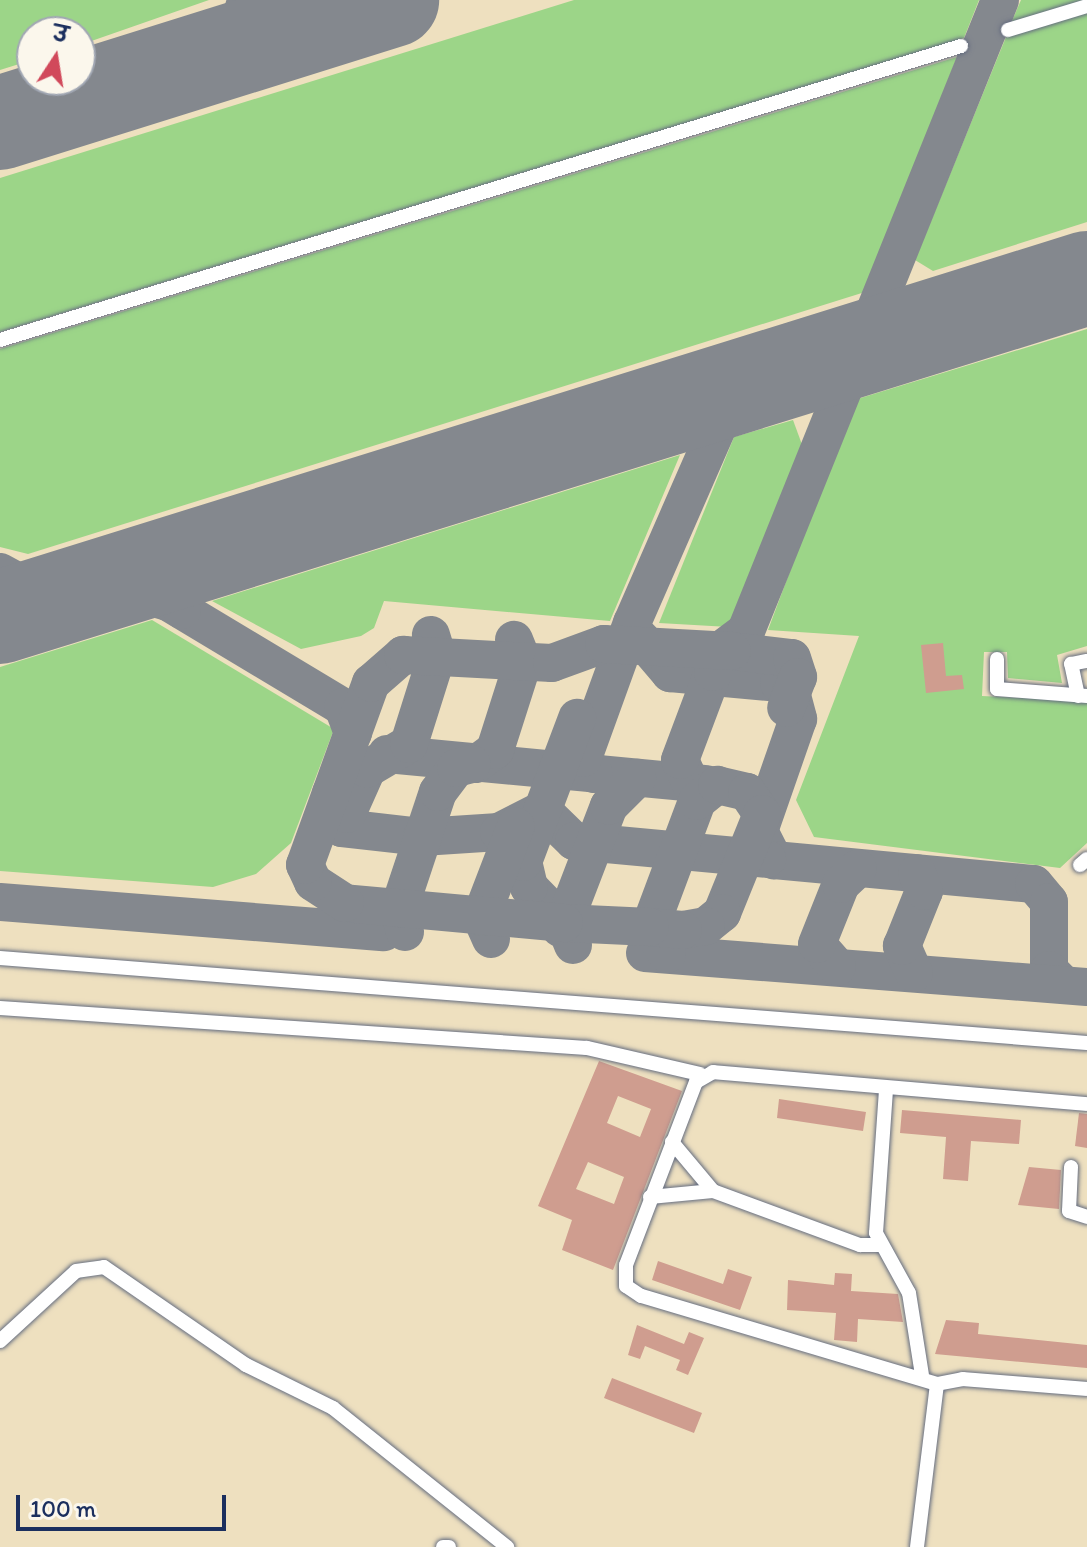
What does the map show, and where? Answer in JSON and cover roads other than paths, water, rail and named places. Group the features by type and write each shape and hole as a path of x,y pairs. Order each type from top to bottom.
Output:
{"lane":[{"path":"1008,30 1087,6"},
{"path":"0,340 961,46"},
{"path":"997,659 997,689 1082,696 1071,664 1087,661"},
{"path":"0,958 1087,1043"},
{"path":"0,1008 587,1048 700,1074 1087,1104"},
{"path":"700,1074 626,1265 631,1291 922,1375 937,1384 963,1379 1087,1389"},
{"path":"886,1090 874,1223 881,1245 909,1293 922,1375"},
{"path":"672,1142 713,1191"},
{"path":"1071,1167 1069,1211 1087,1217"},
{"path":"650,1197 713,1191 860,1245 881,1245"},
{"path":"0,1341 76,1271 104,1267 246,1365 333,1408 507,1547"},
{"path":"917,1547 937,1384"}]}
